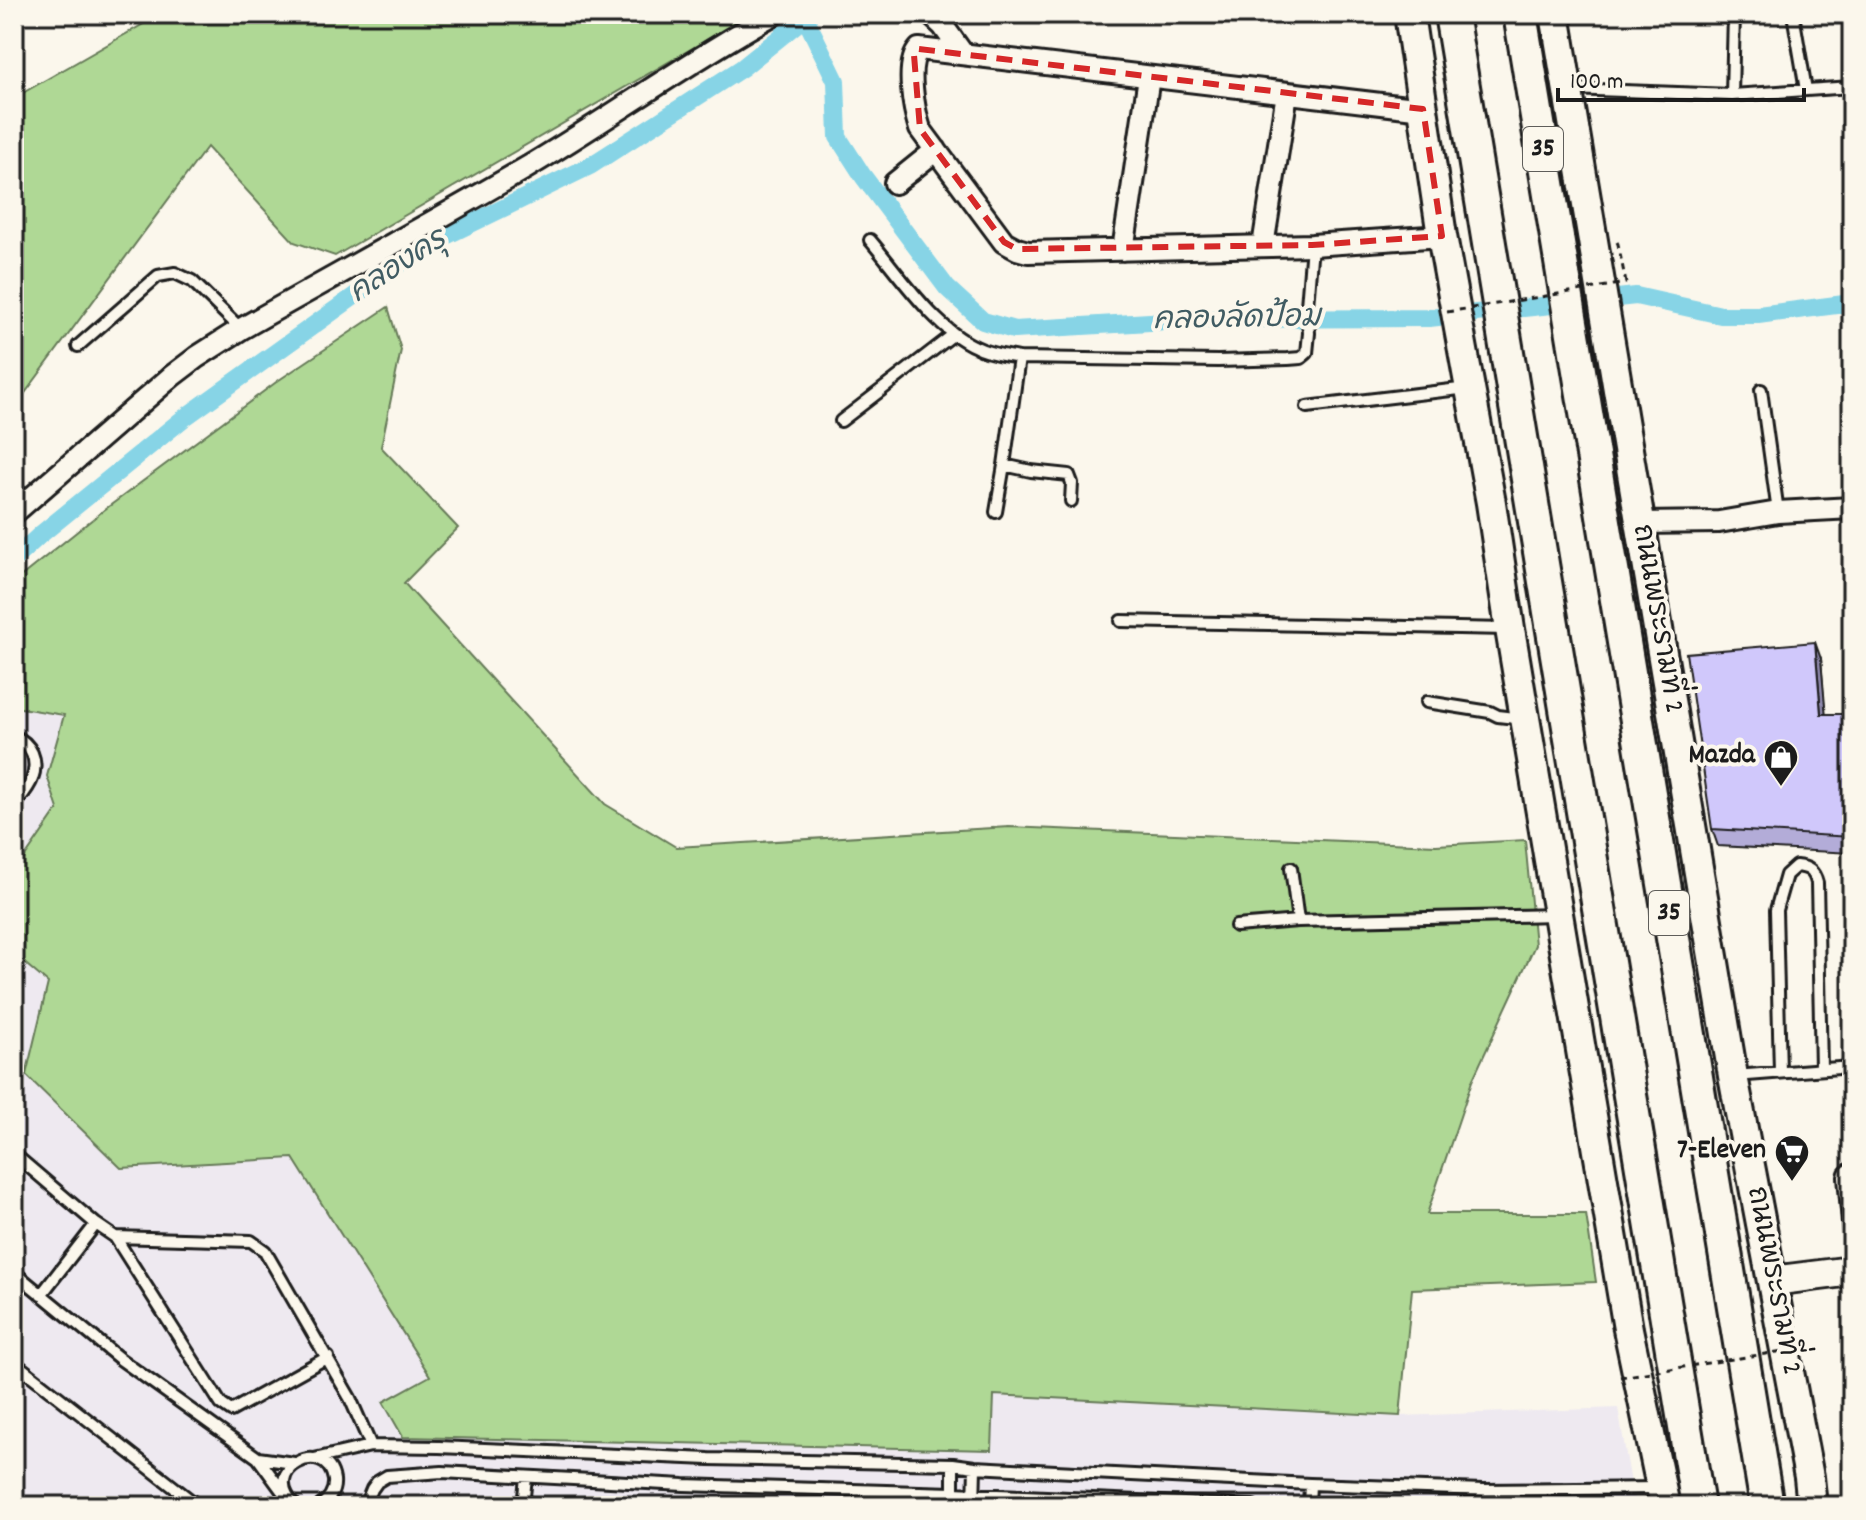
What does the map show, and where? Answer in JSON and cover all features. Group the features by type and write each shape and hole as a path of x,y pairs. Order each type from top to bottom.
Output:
{"highway":[{"path":"1451,14 1698,1506"},
{"name":"ถนนพระรามที่ 2","path":"1520,14 1767,1506"},
{"path":"1532,14 1563,272"}],"main road":[{"path":"1409,14 1442,236 1491,503 1628,1329 1663,1497"},
{"name":"ถนนพระรามที่ 2","path":"1555,14 1567,89 1613,282 1606,319 1733,1076 1812,1506"},
{"path":"1772,1281 1852,1271"}],"street":[{"path":"14,513 197,357 527,167 774,14"},
{"path":"930,14 963,54"},
{"path":"1423,109 919,49 912,64 914,110 920,129 1004,242 1017,249 1028,252 1312,245 1442,236"},
{"path":"1123,250 1149,77"},
{"path":"1263,246 1287,93"},
{"path":"895,183 936,150"},
{"path":"1640,523 1719,522 1778,512 1852,508"}],"lane":[{"path":"1732,95 1734,14"},
{"path":"1793,14 1806,90"},
{"path":"1567,89 1732,95 1852,87"},
{"path":"870,240 932,313 954,334 976,348 1019,358 1218,361 1301,358 1307,353 1312,245"},
{"path":"78,346 158,276 175,273 192,281 241,329"},
{"path":"841,421 954,334"},
{"path":"996,512 1019,358"},
{"path":"1307,407 1470,388"},
{"path":"1761,390 1778,512"},
{"path":"1004,465 1069,475 1071,501"},
{"path":"1121,621 1510,629"},
{"path":"1427,702 1526,719"},
{"path":"14,736 23,740 34,757 32,779 14,806"},
{"path":"1780,1072 1776,910 1786,875 1796,866 1812,871 1817,883 1821,1068"},
{"path":"1291,868 1298,921"},
{"path":"1236,926 1298,921 1558,915"},
{"path":"1733,1076 1852,1067"},
{"path":"14,1154 115,1237 221,1404 231,1411"},
{"path":"1852,1167 1844,1177 1852,1271"},
{"path":"41,1295 96,1224"},
{"path":"115,1237 251,1241 258,1244 328,1357 371,1446"},
{"path":"14,1272 120,1359 258,1458 292,1502"},
{"path":"216,1428 231,1411 328,1357"},
{"path":"14,1362 198,1506"},
{"path":"258,1458 294,1463 371,1446 439,1447 709,1459 953,1464 1310,1484 1663,1497"},
{"path":"314,1459 323,1462 334,1477 334,1488 322,1505"},
{"path":"292,1502 284,1489 284,1479 294,1463"},
{"path":"953,1464 953,1506"},
{"path":"974,1500 975,1467"},
{"path":"365,1506 377,1482 387,1476 442,1472 684,1485 953,1493 974,1500 1253,1506"},
{"path":"523,1506 526,1477"},
{"path":"1309,1506 1310,1484"},
{"path":"322,1505 345,1506"}],"path":[{"path":"1447,312 1613,282"},
{"path":"1620,1377 1809,1347"}],"highlighted area":[{"path":"919,49 1423,109 1442,236 1312,245 1017,249 1004,242 920,129 914,55"}],"shaded area":[{"path":"14,707 64,715 47,775 58,808 14,873"},
{"path":"14,954 48,982 26,1075 121,1168 293,1158 430,1377 992,1449 993,1395 1400,1416 1618,1408 1635,1506 14,1506"}],"green space":[{"path":"161,14 751,14 335,256 294,242 207,147 14,408 14,98"},
{"path":"388,307 401,350 381,447 458,528 404,583 605,804 676,847 1009,827 1436,845 1525,840 1535,945 1472,1081 1427,1214 1586,1214 1596,1282 1412,1289 1400,1416 994,1395 992,1450 403,1437 383,1402 430,1376 293,1158 121,1168 26,1075 48,983 14,954 14,873 58,809 47,776 64,715 14,707 14,582 104,510 279,380"}],"building":[{"name":"Mazda","path":"1815,642 1821,714 1852,714 1852,837 1712,829 1686,653"}],"waterway":[{"name":"คลองครุ","path":"14,559 184,418 423,247 590,166 742,68 809,14"},
{"name":"คลองลัดป้อม","path":"805,17 836,81 838,137 863,176 947,288 983,321 1014,330 1201,319 1429,318 1636,296 1721,315 1758,315 1852,303"}],"place":[{"name":"Mazda","path":"1781,788"},
{"name":"7-Eleven","path":"1792,1183"}]}
